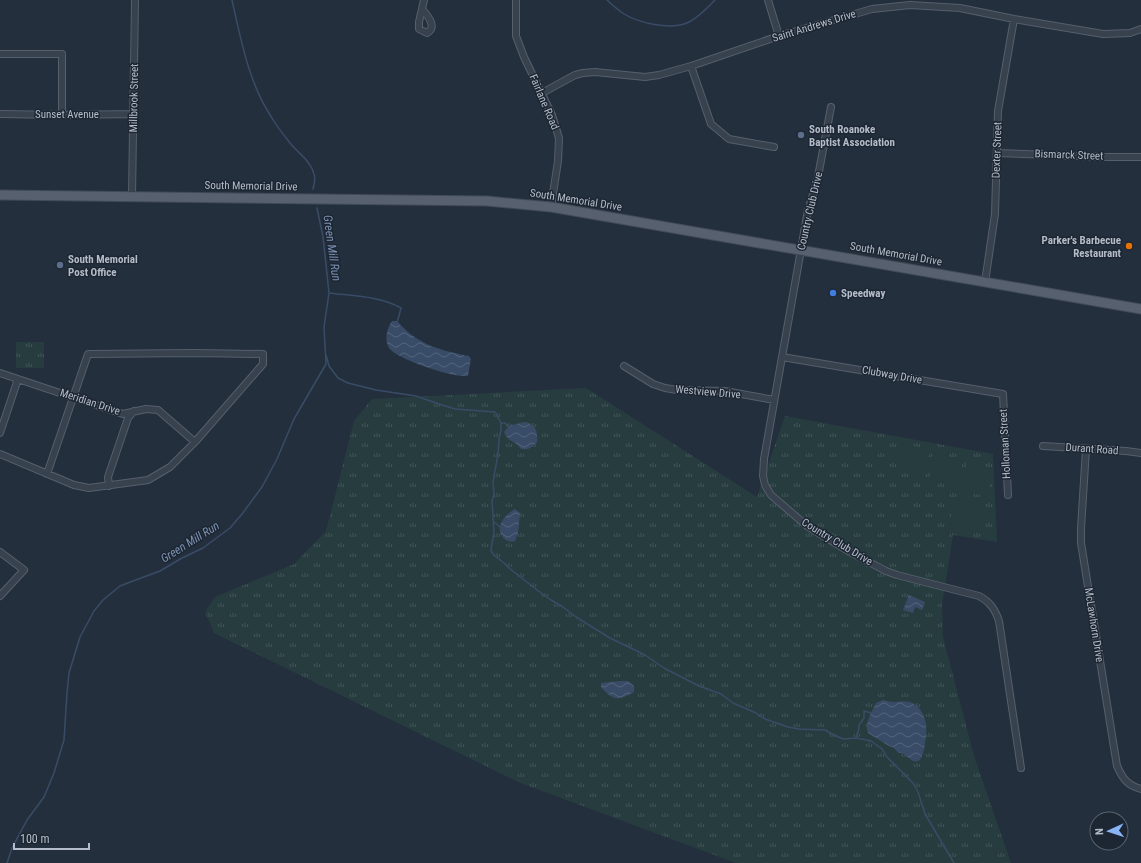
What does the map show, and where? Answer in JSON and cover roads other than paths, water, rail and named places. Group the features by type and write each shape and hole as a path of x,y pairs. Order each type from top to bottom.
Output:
{"main road":[{"name":"South Memorial Drive","path":"0,196 483,200 551,207 1141,309"}],"street":[{"name":"Millbrook Street","path":"132,197 135,0"},
{"path":"422,9 424,0"},
{"name":"Fairlane Road","path":"516,0 516,36 524,57 552,116 559,138 558,161 551,207"},
{"path":"768,0 780,36"},
{"name":"Saint Andrews Drive","path":"542,93 582,73 596,72 645,77 659,75 691,66 780,36 872,9 910,5 960,8 1103,34 1130,33 1141,29"},
{"name":"Dexter Street","path":"985,282 995,214 998,111 1014,19"},
{"path":"0,54 62,54 62,115"},
{"path":"691,66 710,124 728,139 774,147"},
{"name":"Country Club Drive","path":"831,107 817,182 808,210 774,400 764,459 764,485 771,495 807,526 871,564 906,578 979,596 987,601 994,609 999,621 1022,768"},
{"name":"Sunset Avenue","path":"0,114 134,114"},
{"name":"Bismarck Street","path":"997,153 1141,157"},
{"path":"0,454 47,474 74,485 89,488 148,480 170,468 195,442 263,364 263,354 88,354 47,474"},
{"name":"Clubway Drive","path":"782,357 1003,394"},
{"name":"Westview Drive","path":"624,366 653,384 666,388 677,390 725,391 774,400"},
{"name":"Meridian Drive","path":"0,373 123,414 146,409 158,410 195,442"},
{"path":"0,433 18,379"},
{"name":"Holloman Street","path":"1003,394 1008,495"},
{"path":"109,486 108,477 128,418 134,411"},
{"name":"Durant Road","path":"1043,446 1141,453"},
{"name":"McLawhorn Drive","path":"1086,449 1081,544 1117,766 1122,776 1129,784 1141,789"},
{"path":"0,552 24,570 0,596"}],"water":[{"path":"392,321 397,321 413,336 421,341 439,349 469,356 471,359 468,376 449,374 410,361 394,352 387,345 386,338"},
{"path":"524,422 534,426 537,442 534,446 522,449 509,439 504,432 509,426"},
{"path":"515,509 520,513 518,533 515,541 512,542 503,538 500,533 500,526 506,516"},
{"path":"909,595 925,602 922,610 915,607 913,613 903,610"},
{"path":"628,681 634,686 634,692 624,697 616,698 609,695 601,687 601,683"},
{"path":"883,700 894,702 911,702 916,705 924,716 926,727 925,744 922,755 918,761 912,761 904,754 899,753 868,733 868,722 876,703"}],"waterway":[{"name":"Green Mill Run","path":"232,0 247,61 257,91 278,128 310,165 315,178 313,189"},
{"path":"607,0 628,16 645,22 664,26 682,25 693,20 715,0"},
{"name":"Green Mill Run","path":"7,863 12,848 27,820 44,797 54,773 64,740 69,673 80,637 94,611 103,600 120,586 160,571 203,548 230,528 262,487 277,459 294,419 326,364 324,327 329,293 323,237 317,208"},
{"path":"329,293 366,297 393,304 401,308 397,322"},
{"path":"326,355 329,366 338,378 348,383 376,390 416,396 455,409 495,412 501,423 501,430 493,482 494,494 492,501 494,533 491,551 494,555 537,590 610,638 645,655 664,668 699,686 721,694 733,703 756,713 765,719 788,727 825,730 843,739 856,738 871,741 882,749 887,757 913,783 918,792 925,814 954,863"},
{"path":"501,423 505,423 510,427"},
{"path":"494,522 500,527"},
{"path":"856,738 859,725 864,718 864,711 871,713"}],"place":[{"name":"South Roanoke Baptist Association","path":"801,135"},
{"name":"Parker's Barbecue Restaurant","path":"1129,246"},
{"name":"South Memorial Post Office","path":"60,265"},
{"name":"Speedway","path":"833,293"}]}
